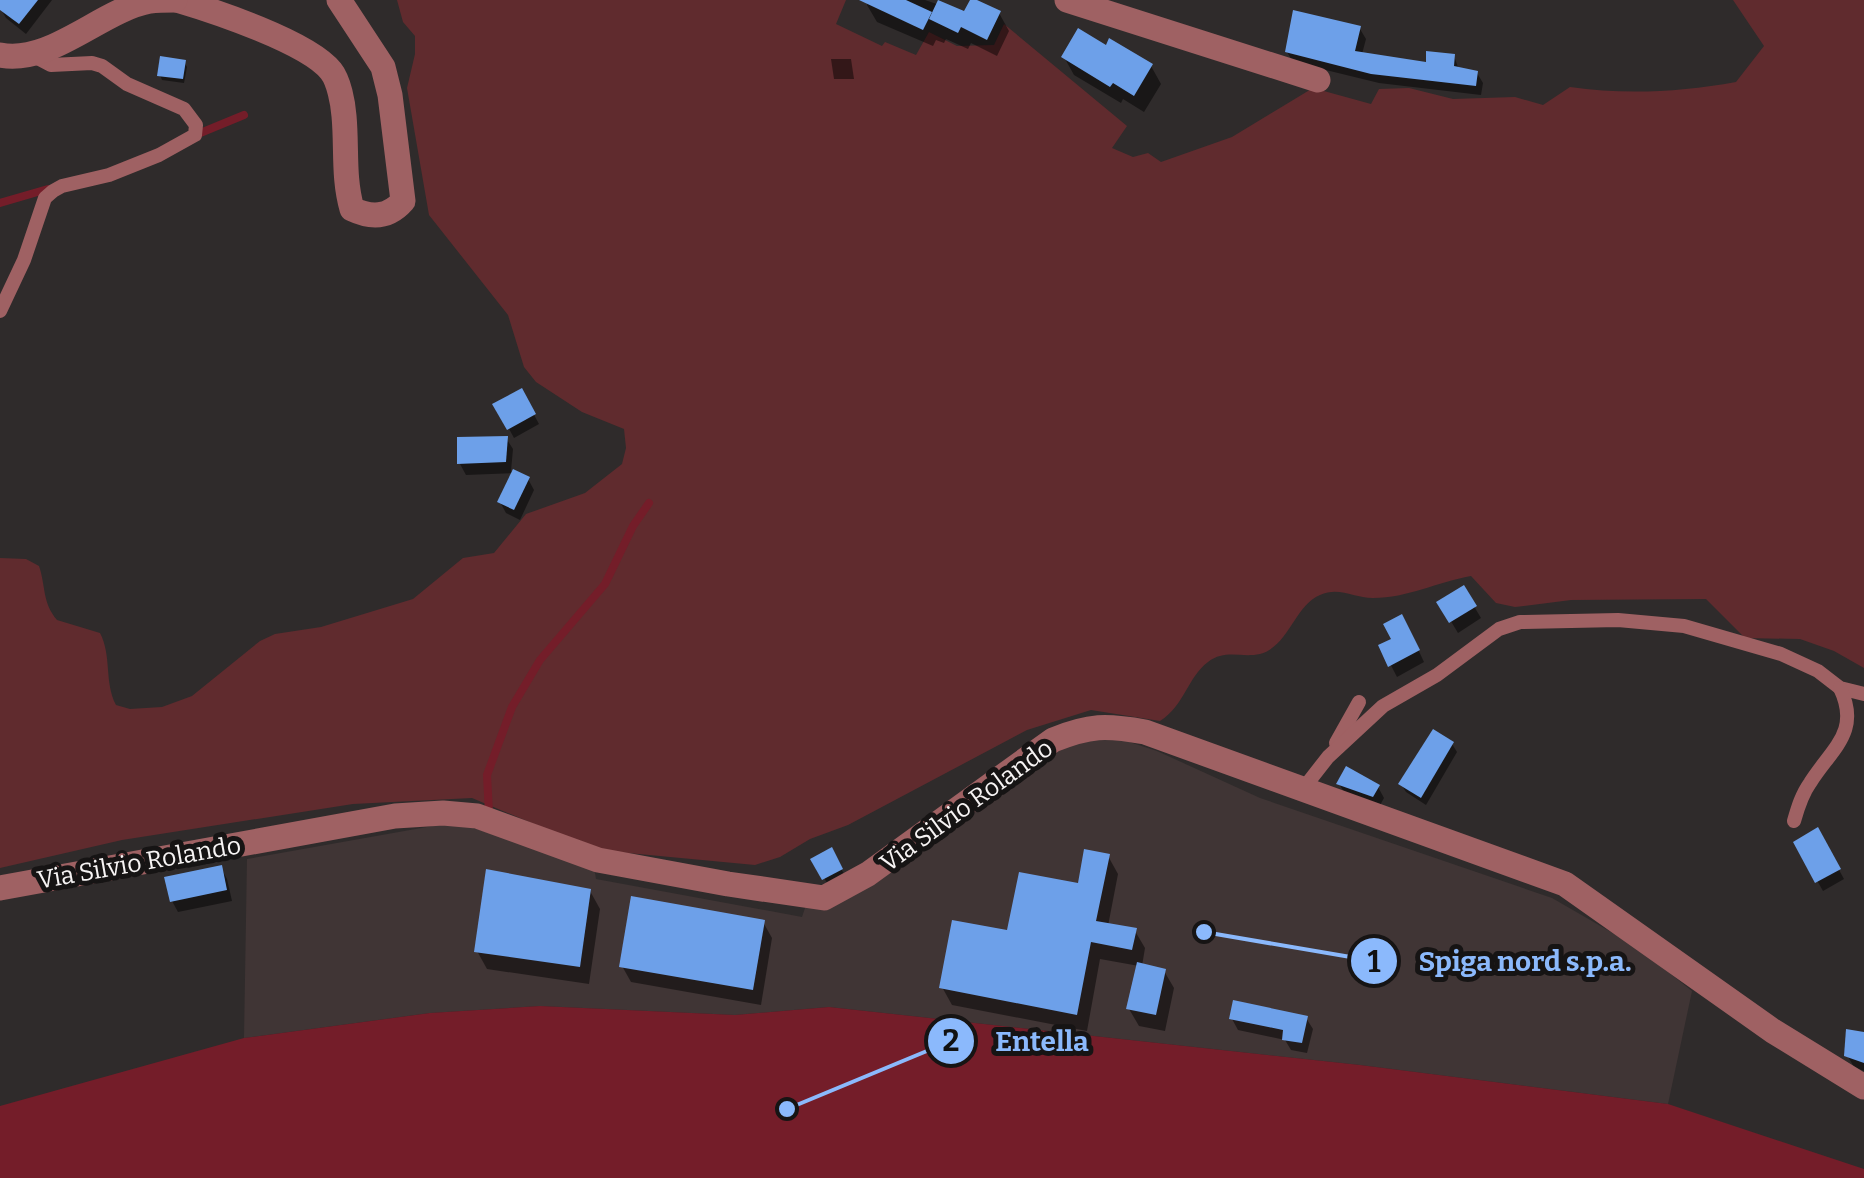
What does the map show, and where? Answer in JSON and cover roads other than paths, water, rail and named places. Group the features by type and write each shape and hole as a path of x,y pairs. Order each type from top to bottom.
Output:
{"street":[{"path":"0,54 32,55 151,0 176,0 210,10 316,56 335,75 344,114 346,187 352,209 369,217 394,212 403,202 383,67 339,0"},
{"path":"1067,0 1318,80"},
{"name":"Via Silvio Rolando","path":"0,888 395,816 443,813 476,816 598,860 824,898 868,874 1053,740 1080,729 1106,725 1145,732 1564,884 1772,1031 1864,1087"}],"lane":[{"path":"0,311 46,198 62,186 109,175 159,156 195,134 196,125 184,109 127,84 102,66 51,65 32,55"},
{"path":"1328,757 1382,706 1438,674 1499,629 1520,622 1618,620 1684,626 1781,654 1818,671 1840,688 1864,694"},
{"path":"1794,821 1808,785 1845,734 1849,706 1840,688"},
{"path":"1303,789 1328,757 1360,702"}],"waterway":[{"path":"193,136 244,115"},
{"path":"0,203 48,189"},
{"path":"489,813 487,775 512,707 540,660 605,584 633,526 649,503"}],"place":[{"name":"Spiga nord s.p.a.","path":"1204,932"},
{"name":"Entella","path":"787,1109"}]}
